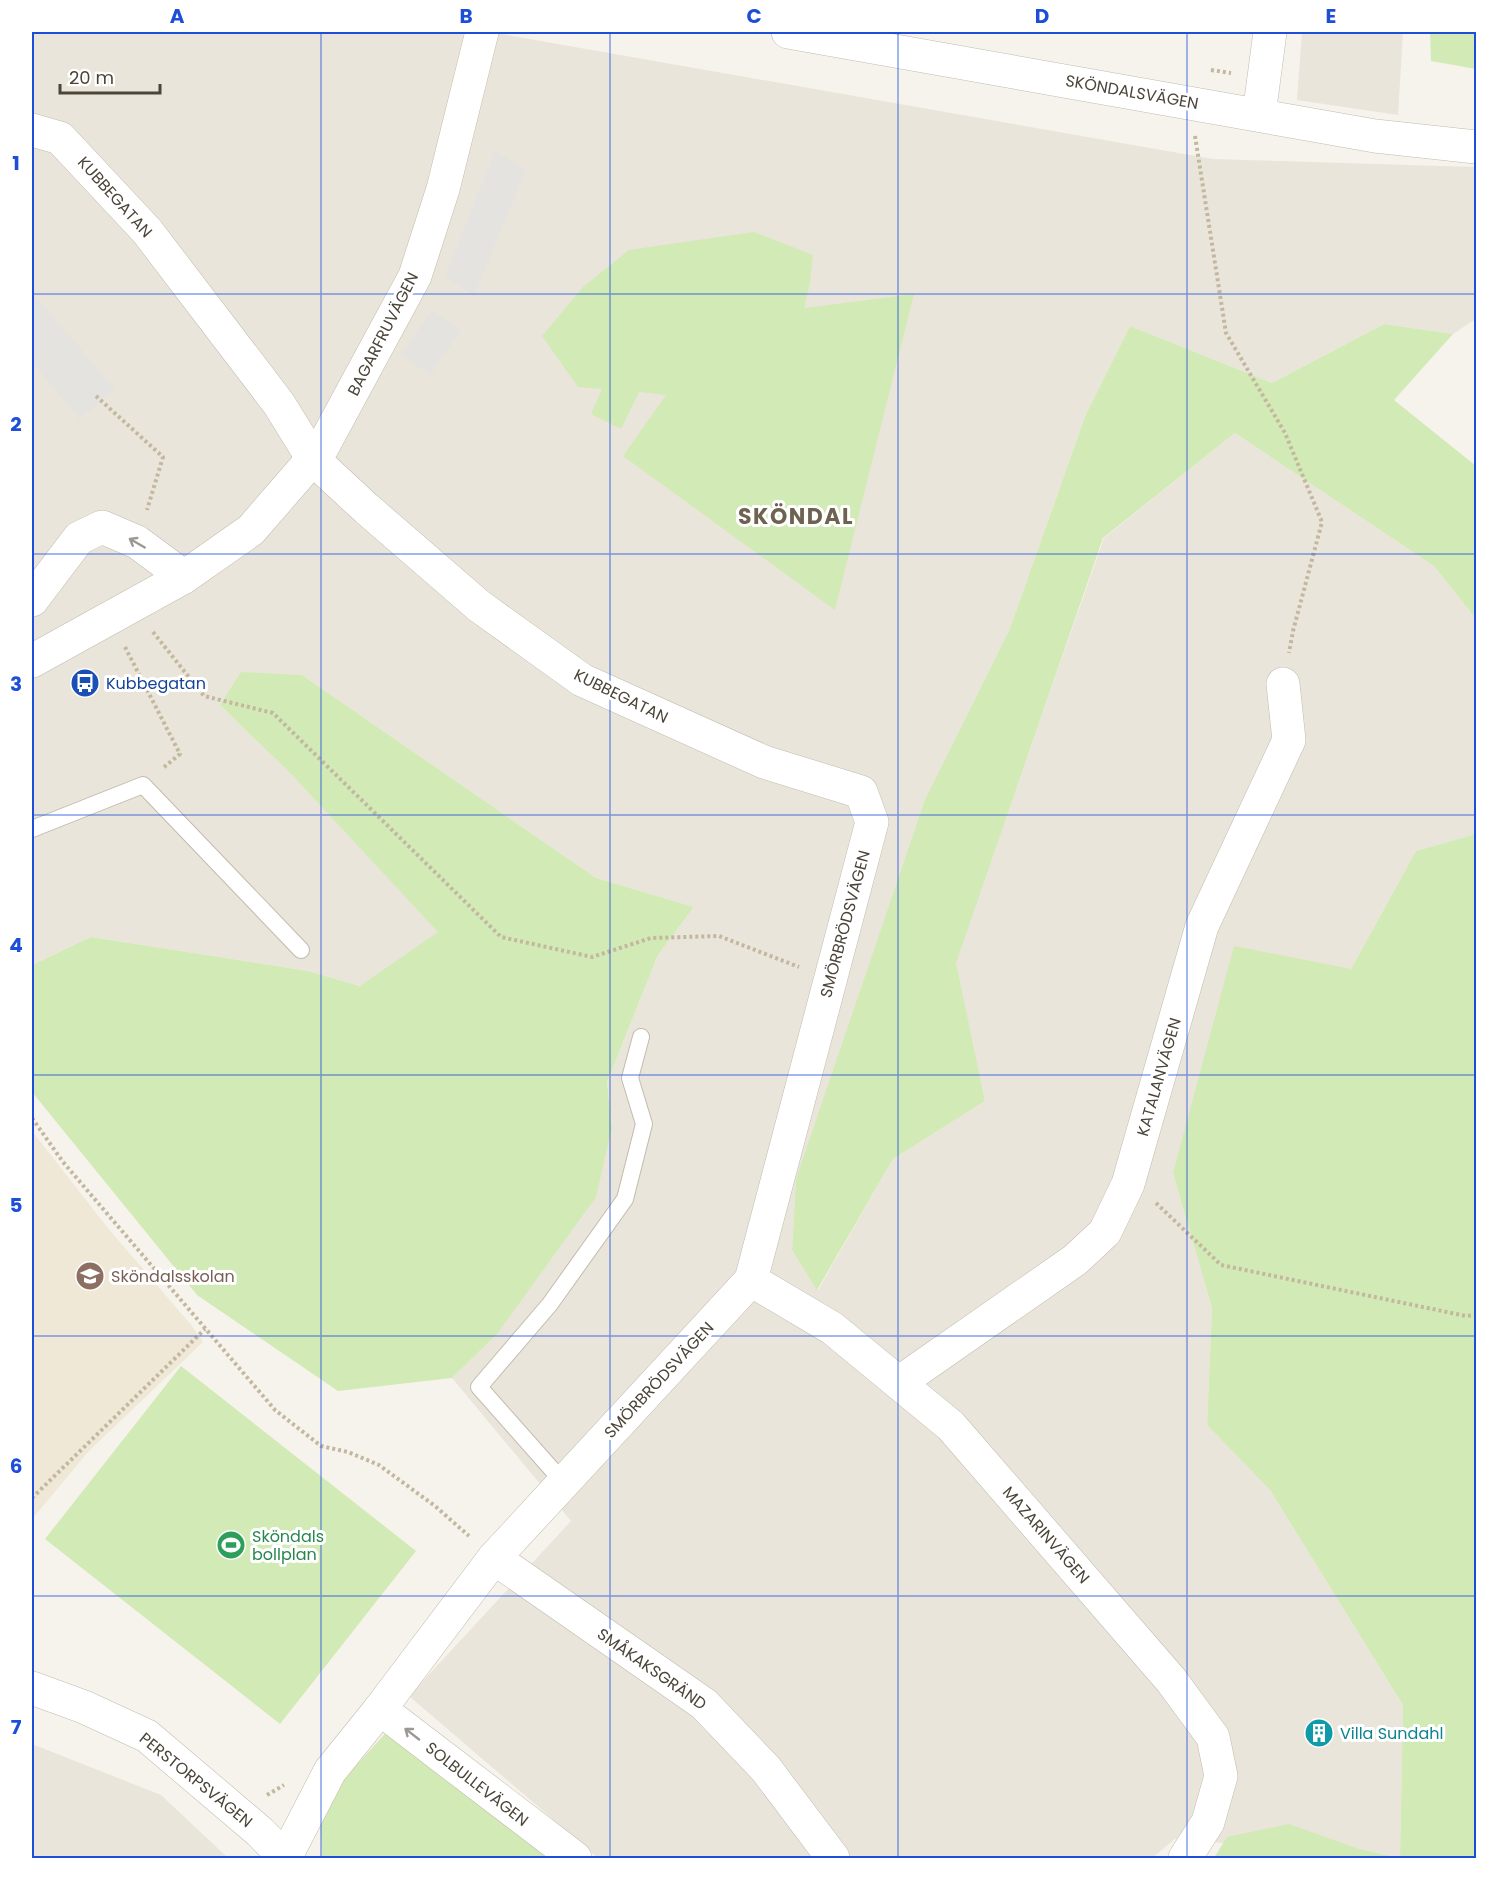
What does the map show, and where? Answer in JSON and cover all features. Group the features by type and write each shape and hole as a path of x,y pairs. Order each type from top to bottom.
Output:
{"street":[{"name":"BAGARFRUVÄGEN","path":"32,661 184,577 250,530 322,448 415,276 443,189 482,32"},
{"name":"SKÖNDALSVÄGEN","path":"788,32 1375,136 1476,147"},
{"path":"1259,115 1270,32"},
{"name":"KUBBEGATAN","path":"32,130 60,138 147,231 279,404 313,459 479,606 582,680 764,762 861,792 872,822"},
{"path":"32,600 79,538 102,527 137,542 184,577"},
{"name":"KATALANVÄGEN","path":"900,1382 1075,1260 1105,1232 1128,1184 1202,926 1289,740 1283,684"},
{"name":"SMÖRBRÖDSVÄGEN","path":"285,1858 330,1771 494,1558 751,1280 872,822"},
{"name":"MAZARINVÄGEN","path":"751,1280 832,1328 951,1426 1170,1680 1213,1737 1221,1776 1208,1822 1185,1858"},
{"name":"SMÅKAKSGRÄND","path":"494,1558 704,1704 766,1769 833,1858"},
{"name":"PERSTORPSVÄGEN","path":"32,1688 84,1707 147,1736 260,1832 285,1858"},
{"name":"SOLBULLEVÄGEN","path":"380,1709 575,1858"}],"lane":[{"path":"32,829 143,785 301,950"},
{"path":"564,1483 479,1387 550,1304 625,1199 644,1124 630,1078 641,1037"}],"path":[{"path":"1189,102 1226,333 1285,433 1322,522 1293,631 1283,684"},
{"path":"96,396 163,457 137,542"},
{"path":"132,606 204,696 273,713 501,937 592,957 651,938 720,936 830,980"},
{"path":"124,644 180,754 143,785"},
{"path":"32,1120 63,1162 274,1410 321,1446 348,1452 379,1465 435,1506 494,1558"},
{"path":"1128,1184 1155,1202 1221,1265 1466,1316 1476,1315"},
{"path":"32,1498 205,1329"},
{"path":"264,1796 285,1785"}],"shaded area":[{"path":"32,32 490,32 1213,159 1476,167 1476,319 1453,334 1384,324 1272,383 1130,326 1086,414 1009,631 796,1179 792,1250 818,1290 893,1159 985,1101 955,963 1104,538 1235,433 1434,566 1476,619 1476,834 1416,851 1351,969 1173,1173 1212,1308 1207,1425 1270,1490 1403,1705 1400,1858 1175,1839 1152,1858 598,1858 409,1696 571,1521 452,1378 497,1334 612,1127 607,1082 658,955 694,907 596,878 302,675 220,705 292,775 439,932 361,986 308,971 91,937 32,965"},
{"path":"1302,32 1403,32 1398,115 1297,100"},
{"path":"495,150 526,169 474,297 445,276"},
{"path":"32,292 115,389 79,419 32,361"},
{"path":"432,310 461,330 430,375 401,355"},
{"name":"Sköndalsskolan","path":"32,1131 107,1227 192,1326 203,1342 89,1451 32,1519"},
{"path":"32,1744 161,1795 228,1858 32,1858"}],"green space":[{"path":"1430,32 1476,32 1476,69 1431,61"},
{"path":"754,232 813,255 804,308 914,294 835,610 623,456 666,395 639,392 621,429 591,414 602,389 578,387 542,336 583,287 629,250"},
{"path":"1384,324 1453,334 1394,400 1476,466 1476,619 1434,566 1235,433 1103,538 956,963 985,1101 893,1159 817,1290 792,1250 796,1179 925,800 1009,631 1086,414 1130,326 1272,383"},
{"path":"241,672 302,675 596,878 694,907 658,955 607,1082 612,1127 596,1197 497,1334 452,1378 338,1391 197,1295 32,1092 32,965 91,937 308,971 360,986 438,932 292,775 220,705"},
{"path":"1476,834 1476,1858 1400,1858 1403,1705 1270,1490 1207,1425 1212,1308 1173,1173 1234,946 1351,969 1416,851"},
{"name":"Sköndals bollplan","path":"181,1366 416,1551 280,1724 45,1539"},
{"path":"394,1724 569,1858 324,1858 322,1856 320,1816 340,1783"},
{"path":"1289,1824 1359,1849 1399,1858 1214,1858 1227,1837"}],"place":[{"name":"Kubbegatan","path":"85,683"},
{"name":"Sköndalsskolan","path":"90,1276"},
{"name":"Sköndals bollplan","path":"231,1545"},
{"name":"Villa Sundahl","path":"1319,1733"}],"district":[{"name":"SKÖNDAL","path":"796,516"}]}
